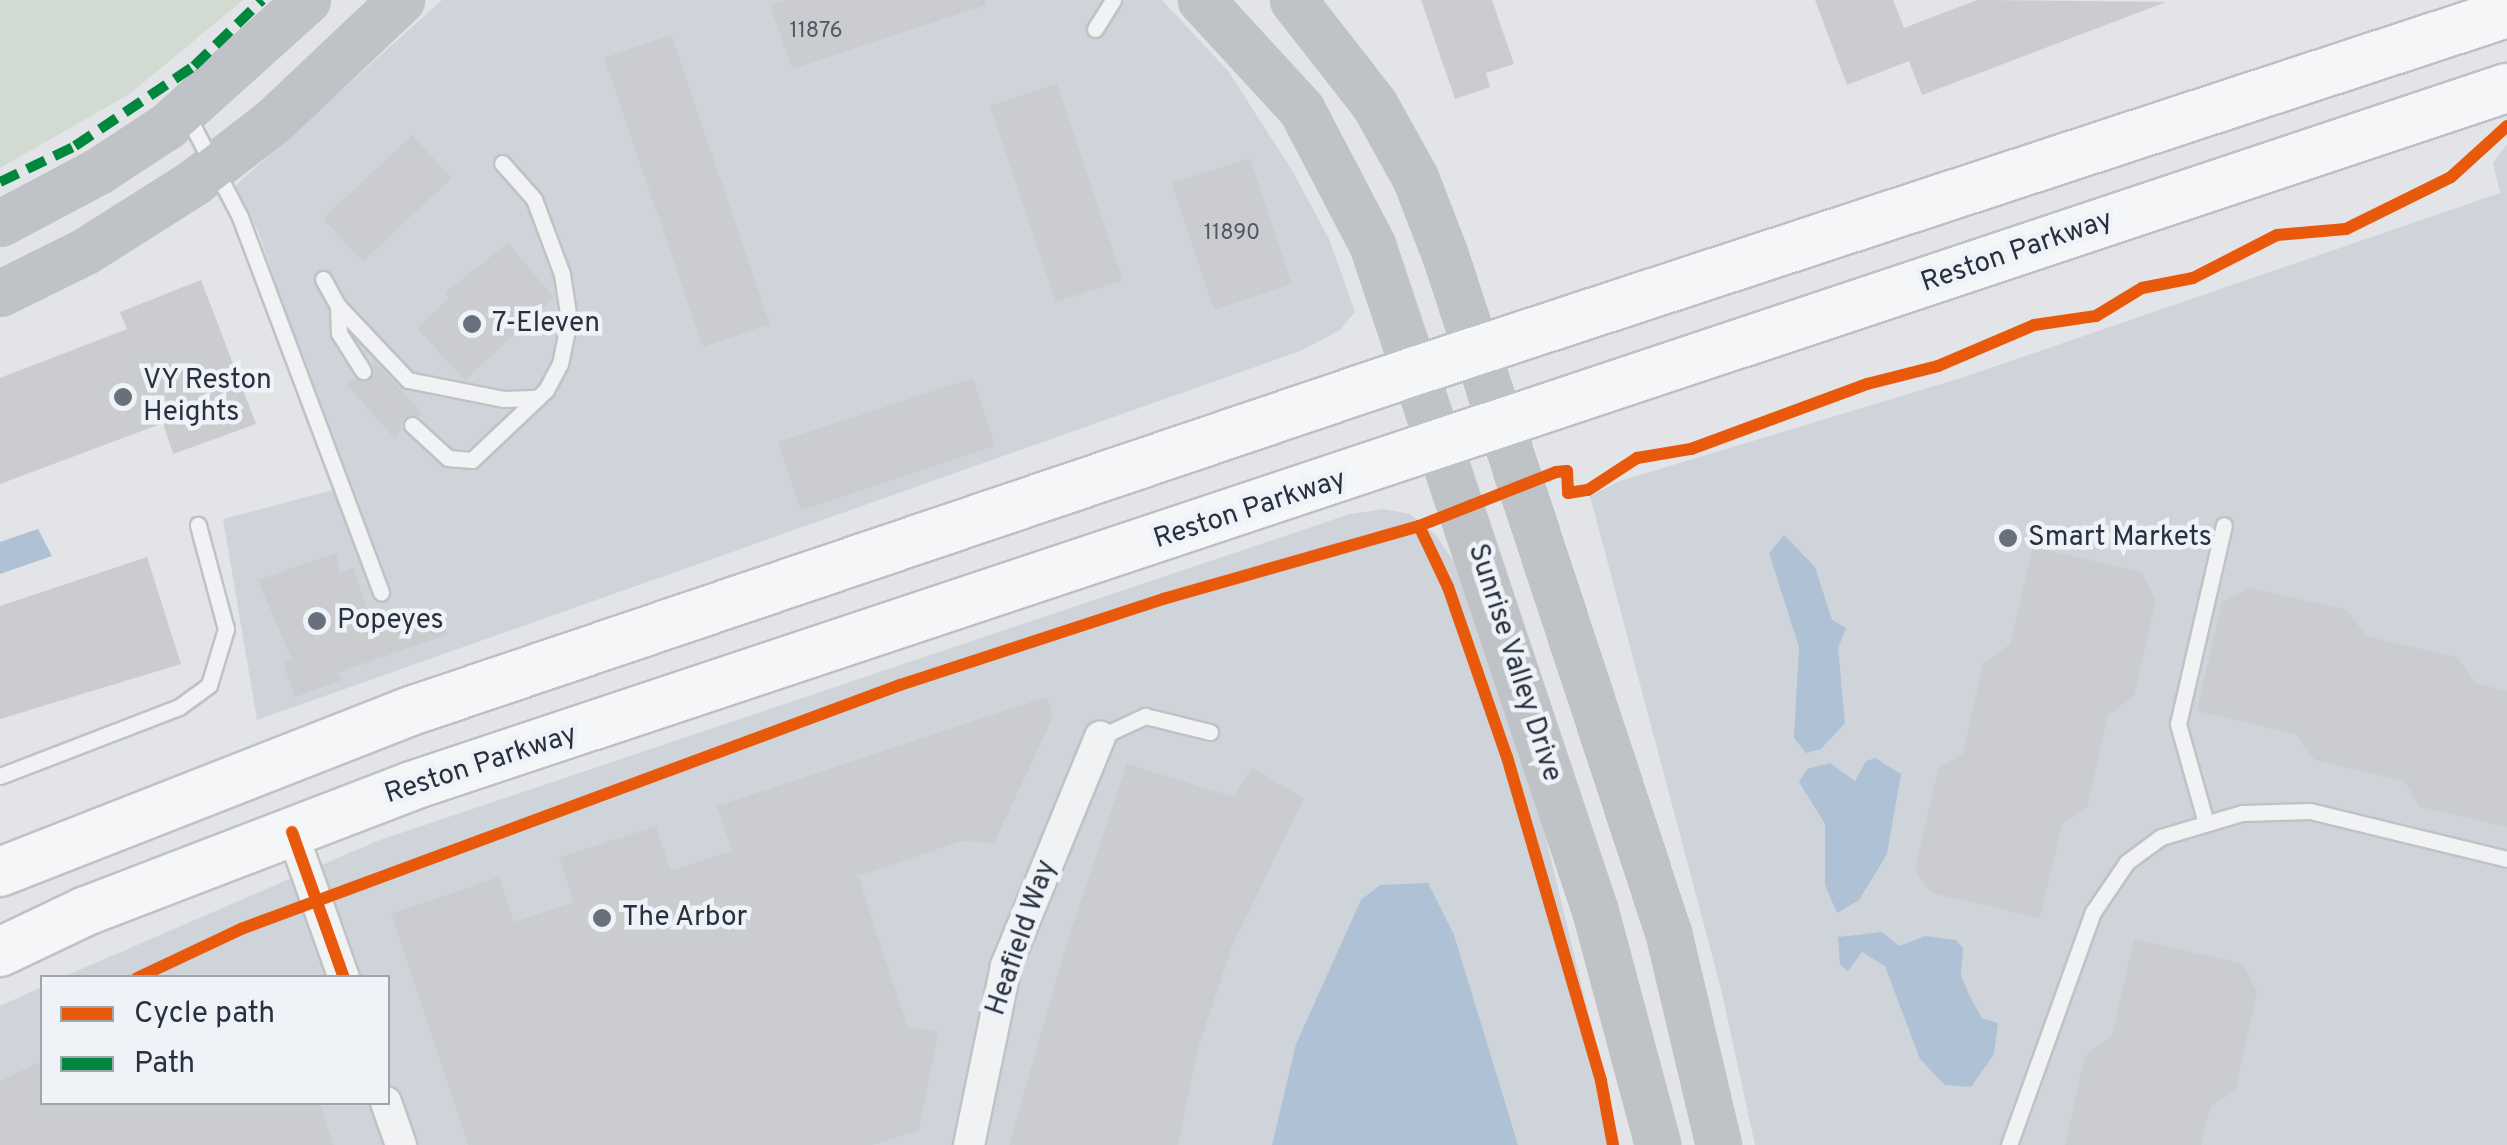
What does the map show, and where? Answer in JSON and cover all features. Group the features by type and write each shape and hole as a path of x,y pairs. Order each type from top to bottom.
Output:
{"main road":[{"path":"0,224 98,172 186,113 308,0"},
{"path":"0,294 126,228 215,168 402,0"},
{"name":"Sunrise Valley Drive","path":"1201,0 1275,75 1319,135 1360,216 1418,370 1602,930 1658,1145"},
{"path":"1293,0 1346,64 1407,161 1479,351 1663,916 1719,1145"},
{"path":"0,872 408,712 1418,370 2507,13"},
{"name":"Reston Parkway","path":"0,952 411,786 1442,446 2507,88"}],"street":[{"name":"Heafield Way","path":"969,1145 1006,966 1100,737"},
{"path":"292,832 343,975"},
{"path":"387,1105 401,1145"}],"lane":[{"path":"1095,29 1113,0"},
{"path":"186,113 240,216 381,592"},
{"path":"412,425 440,453 465,462 538,398 560,364 569,303 534,200 502,164"},
{"path":"323,279 338,306 408,380 504,399 538,398"},
{"path":"338,306 339,334 363,370"},
{"path":"0,776 179,706 209,686 226,629 198,524"},
{"path":"2206,822 2178,724 2224,525"},
{"path":"1100,737 1145,716 1210,732"},
{"path":"2009,1145 2074,954 2104,894 2137,854 2161,837 2242,813 2310,811 2507,859"}],"shaded area":[{"path":"0,0 243,0 131,93 0,168"},
{"path":"442,0 1162,0 1229,72 1293,172 1329,239 1355,312 1340,330 1300,351 257,720 223,519 345,487 258,231 235,186"},
{"path":"2507,144 2507,1145 1755,1145 1721,989 1590,496 1620,481 1961,378 2500,193 2493,163"},
{"path":"1384,509 1410,514 1435,534 1454,562 1542,822 1620,1145 0,1145 0,1006 40,988 40,1105 390,1105 390,975 68,975 377,841 1350,514"}],"water":[{"path":"38,529 52,556 0,574 0,542"},
{"path":"1784,535 1815,567 1832,620 1846,628 1838,648 1845,723 1821,749 1806,753 1794,738 1799,647 1769,553"},
{"path":"1875,758 1901,774 1887,854 1859,900 1837,913 1825,885 1825,824 1799,782 1807,769 1830,763 1855,781 1866,761"},
{"path":"1428,883 1454,935 1518,1145 1272,1145 1296,1044 1361,900 1380,885"},
{"path":"1882,932 1899,946 1925,936 1956,940 1963,948 1961,975 1969,995 1982,1018 1998,1023 1994,1054 1971,1087 1945,1085 1920,1059 1885,966 1862,952 1848,971 1840,965 1838,937"}],"building":[{"path":"786,0 985,0 986,5 792,69 770,5"},
{"path":"1421,0 1492,0 1514,64 1486,73 1490,87 1455,99"},
{"path":"1815,0 1893,0 1904,28 1977,0 2166,2 1922,95 1909,61 1847,85"},
{"path":"671,35 770,324 703,347 604,58"},
{"path":"1057,84 1123,280 1056,302 990,106"},
{"path":"412,135 452,178 363,261 323,219"},
{"path":"1250,158 1292,284 1214,310 1172,183"},
{"path":"508,243 554,298 465,380 417,328 449,298 445,293"},
{"name":"VY Reston Heights","path":"201,280 256,424 173,454 163,423 0,484 0,378 127,329 120,312"},
{"path":"374,361 424,415 404,417 396,440 347,385 355,378 370,380"},
{"path":"973,378 995,446 801,510 778,442"},
{"path":"2033,547 2141,572 2156,600 2134,696 2108,715 2087,808 2062,824 2040,918 1931,893 1915,869 1938,769 1963,753 1983,664 2010,644"},
{"path":"337,553 339,574 353,568 375,632 439,610 447,635 339,672 342,680 295,697 283,663 292,660 258,580"},
{"path":"147,557 181,664 0,719 0,606"},
{"path":"2250,588 2347,610 2366,636 2458,658 2475,683 2507,691 2507,827 2420,807 2404,781 2315,760 2295,734 2197,711 2222,602"},
{"name":"The Arbor","path":"1047,697 1053,717 994,843 962,841 858,876 908,1027 938,1032 919,1130 872,1145 468,1145 391,914 499,877 514,922 574,902 559,858 656,826 671,871 732,851 717,806"},
{"path":"1127,764 1234,797 1252,768 1304,798 1232,946 1198,1048 1178,1145 1009,1145 1067,942"},
{"path":"2134,939 2243,964 2257,992 2236,1088 2210,1107 2201,1145 2065,1145 2085,1056 2112,1036"},
{"path":"40,1062 40,1105 320,1105 333,1145 0,1145 0,1081"}],"marked path":[{"path":"0,182 75,146 194,66 262,0"}],"cycle path":[{"path":"143,975 241,929 900,685 1163,599 1419,526 1556,472 1567,471 1568,493 1588,490 1637,458 1691,449 1867,384 1938,366 2034,325 2096,316 2142,288 2193,278 2277,235 2346,229 2451,177 2507,126"},
{"path":"1419,526 1448,587 1507,757 1601,1081 1613,1145"},
{"path":"292,832 343,975"}],"place":[{"name":"7-Eleven","path":"472,324"},
{"name":"VY Reston Heights","path":"123,397"},
{"name":"Smart Markets","path":"2008,538"},
{"name":"Popeyes","path":"317,621"},
{"name":"The Arbor","path":"602,918"}]}
